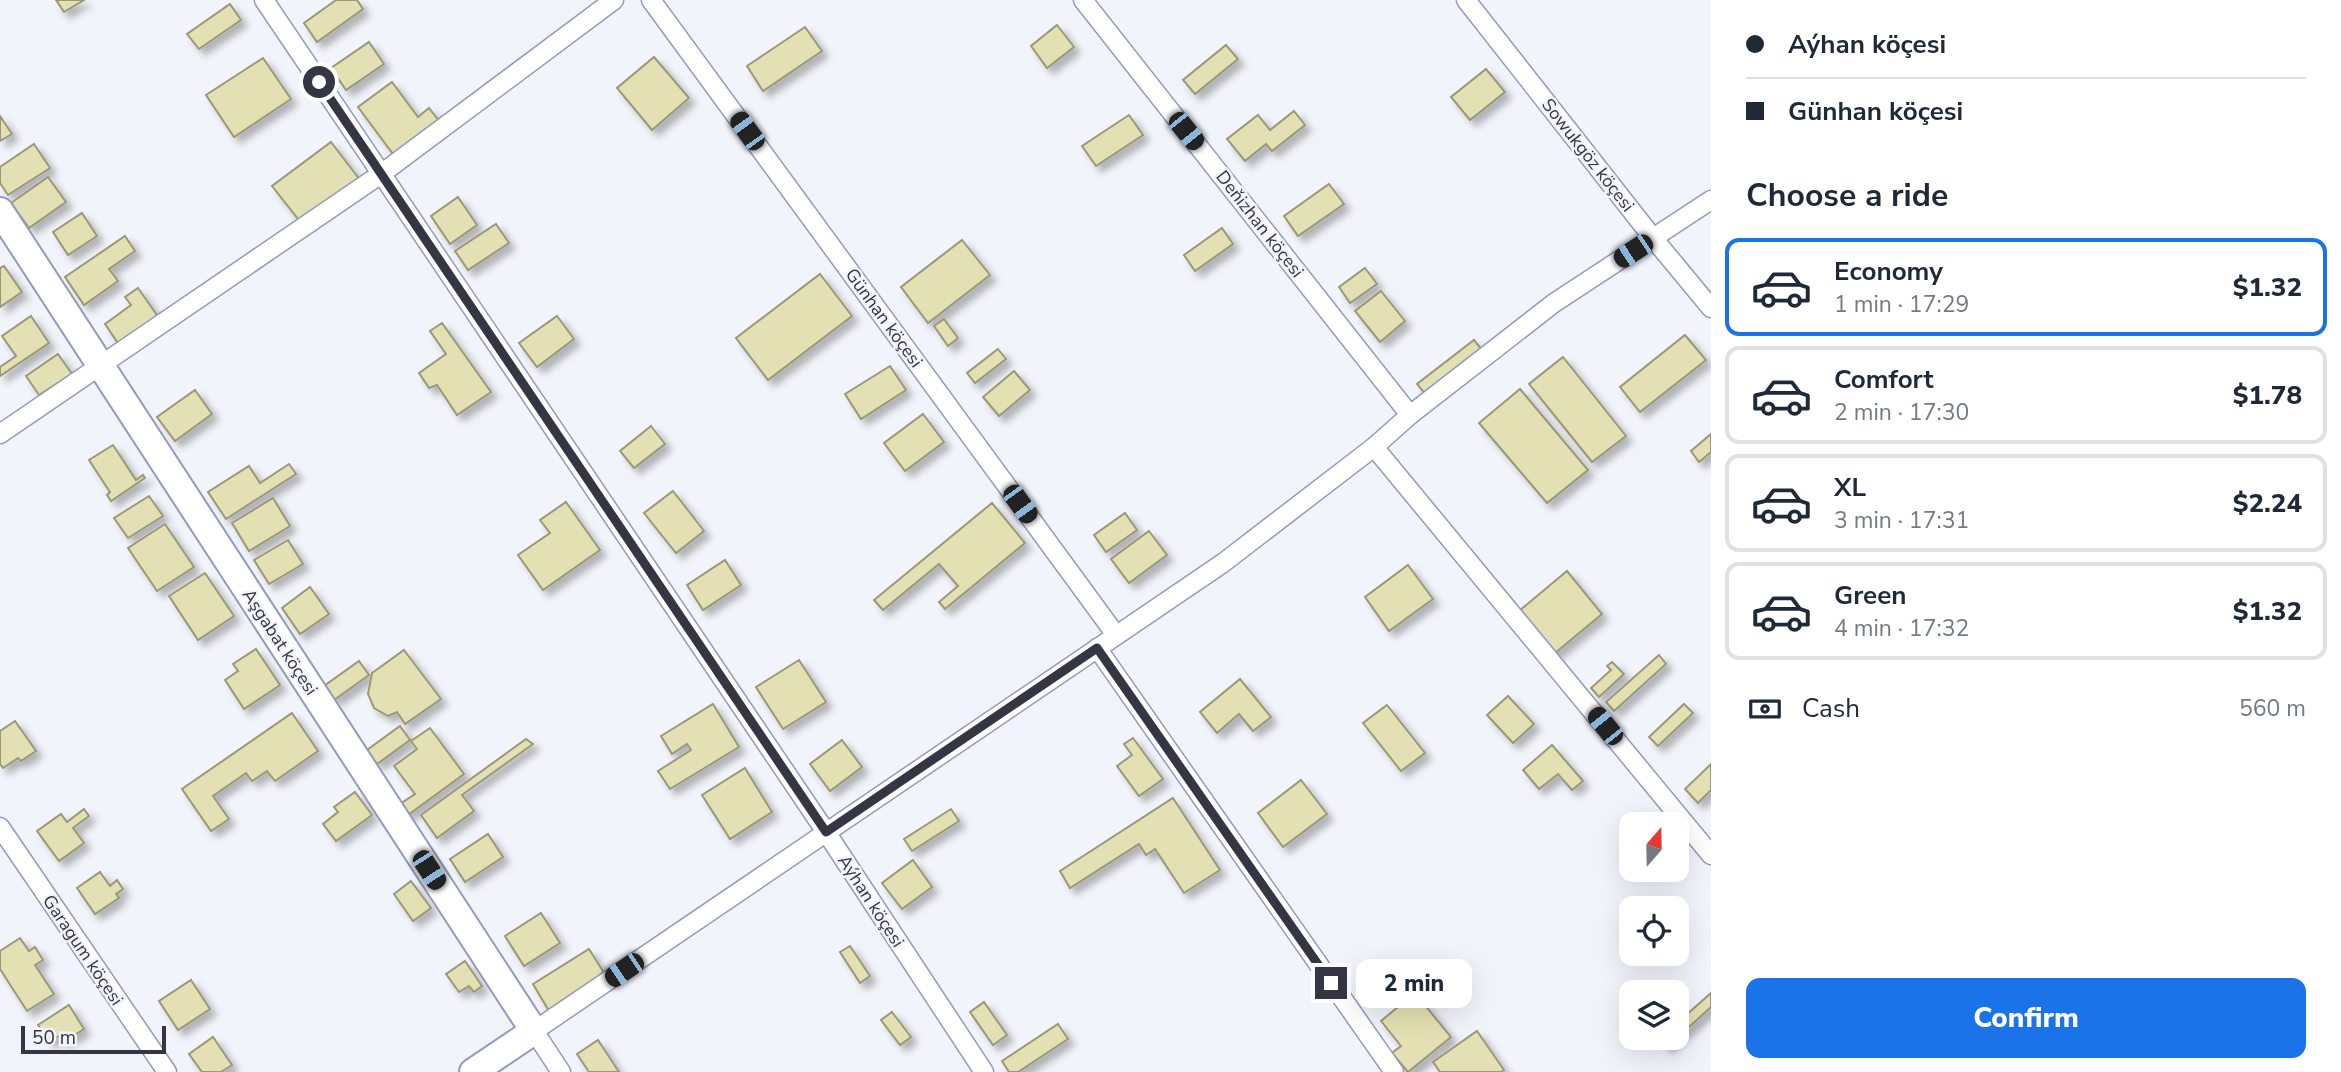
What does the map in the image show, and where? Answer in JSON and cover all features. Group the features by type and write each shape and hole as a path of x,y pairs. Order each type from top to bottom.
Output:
{"street":[{"name":"Aýhan köçesi","path":"264,0 826,832 984,1072"},
{"path":"0,433 381,174 614,0"},
{"name":"Günhan köçesi","path":"651,0 1116,635"},
{"name":"Deňizhan köçesi","path":"1083,0 1410,415"},
{"name":"Sowukgöz köçesi","path":"1466,0 1711,309"},
{"path":"473,1072 1223,563 1554,303 1711,200"},
{"name":"Aşgabat köçesi","path":"0,211 561,1072"},
{"path":"1374,447 1711,855"},
{"path":"1097,648 1394,1072"},
{"name":"Garagum köçesi","path":"0,827 167,1072"}],"building":[{"path":"56,0 84,0 64,12"},
{"path":"336,0 357,0 363,9 317,42 304,23"},
{"path":"230,4 241,20 199,49 187,34"},
{"path":"1057,25 1074,47 1047,68 1031,46"},
{"path":"805,27 822,51 763,91 747,66"},
{"path":"369,42 384,64 346,90 331,68"},
{"path":"1226,45 1238,59 1195,94 1183,80"},
{"path":"654,57 689,98 652,130 617,88"},
{"path":"263,58 291,99 234,137 206,95"},
{"path":"1486,69 1505,92 1470,120 1451,97"},
{"path":"392,82 418,117 429,108 439,121 393,154 358,107"},
{"path":"1294,111 1305,125 1272,151 1266,144 1245,161 1227,139 1258,115 1270,130"},
{"path":"1129,115 1143,135 1096,166 1082,146"},
{"path":"0,116 12,134 0,141"},
{"path":"331,142 360,180 302,224 272,186"},
{"path":"34,144 50,168 8,195 0,183 0,167"},
{"path":"48,177 66,202 29,228 11,203"},
{"path":"1329,184 1344,204 1298,236 1284,216"},
{"path":"458,197 477,225 450,244 431,216"},
{"path":"82,213 97,236 68,255 53,232"},
{"path":"496,224 509,243 468,270 455,251"},
{"path":"1222,228 1233,244 1195,271 1184,255"},
{"path":"125,236 135,251 109,269 118,281 84,305 65,277"},
{"path":"962,240 990,275 928,323 901,287"},
{"path":"4,266 22,292 0,307 0,268"},
{"path":"1365,268 1377,284 1350,303 1339,287"},
{"path":"820,274 852,316 768,380 736,338"},
{"path":"138,288 159,318 120,346 105,324 131,305 125,297"},
{"path":"1381,291 1405,321 1380,342 1355,311"},
{"path":"31,316 49,343 0,376 0,367 16,356 2,336"},
{"path":"557,316 574,339 537,367 519,343"},
{"path":"944,319 958,338 948,346 934,326"},
{"path":"442,323 491,392 457,415 437,385 429,388 419,373 446,354 430,331"},
{"path":"1685,335 1706,360 1640,412 1620,387"},
{"path":"1474,340 1483,351 1426,395 1417,384"},
{"path":"998,349 1006,359 975,383 967,373"},
{"path":"58,354 72,374 39,395 26,376"},
{"path":"1563,357 1626,436 1592,462 1529,384"},
{"path":"890,366 906,390 861,419 845,394"},
{"path":"1014,371 1030,390 999,416 983,397"},
{"path":"1520,389 1588,470 1547,503 1479,423"},
{"path":"195,390 212,414 175,441 157,417"},
{"path":"923,414 944,442 905,471 884,443"},
{"path":"651,426 665,444 634,468 620,451"},
{"path":"1711,434 1711,452 1699,462 1691,451"},
{"path":"113,445 136,480 143,475 145,478 111,501 107,495 110,492 89,460"},
{"path":"289,464 296,474 226,519 208,492 249,466 260,483"},
{"path":"673,491 704,531 676,553 644,513"},
{"path":"149,496 163,516 128,538 114,518"},
{"path":"273,498 290,526 249,551 232,523"},
{"path":"566,502 600,550 543,590 518,555 550,533 540,520"},
{"path":"992,503 1025,543 945,609 939,602 958,586 939,564 883,610 874,600"},
{"path":"1125,513 1137,530 1106,552 1094,535"},
{"path":"165,524 194,567 157,591 128,548"},
{"path":"1149,531 1167,555 1129,583 1111,559"},
{"path":"288,540 303,564 269,584 254,560"},
{"path":"725,560 741,585 703,610 687,585"},
{"path":"1408,565 1433,599 1389,631 1365,597"},
{"path":"1567,571 1602,614 1549,658 1513,616"},
{"path":"205,573 234,616 198,640 169,596"},
{"path":"310,587 329,614 300,634 282,608"},
{"path":"256,649 280,685 244,709 225,680 238,671 233,664"},
{"path":"404,650 441,699 405,724 397,712 388,716 374,708 368,694 372,673"},
{"path":"1659,655 1666,664 1614,711 1606,702"},
{"path":"799,660 826,702 783,729 756,687"},
{"path":"359,661 369,675 334,700 324,686"},
{"path":"1612,662 1624,674 1599,697 1591,688 1611,670 1607,666"},
{"path":"1240,679 1271,717 1253,731 1239,714 1217,733 1200,712"},
{"path":"1508,696 1534,724 1513,743 1487,715"},
{"path":"713,704 739,747 670,789 658,771 691,750 687,744 672,754 661,736"},
{"path":"1684,704 1693,713 1658,746 1649,737"},
{"path":"1387,705 1425,753 1401,771 1363,723"},
{"path":"292,713 318,751 275,781 267,771 252,781 246,773 213,796 229,819 211,831 182,789"},
{"path":"15,721 36,751 3,768 0,764 0,731"},
{"path":"400,726 410,740 377,764 367,750"},
{"path":"430,728 464,774 408,815 400,804 415,794 394,766 417,749 411,741"},
{"path":"1133,738 1163,779 1139,796 1117,766 1132,755 1124,744"},
{"path":"526,739 533,744 462,795 474,811 437,838 421,815"},
{"path":"842,740 862,767 830,791 810,764"},
{"path":"1552,745 1583,781 1572,790 1558,774 1539,789 1523,770"},
{"path":"1711,764 1711,790 1698,803 1685,789"},
{"path":"745,768 772,812 730,839 702,795"},
{"path":"1301,780 1327,814 1283,847 1258,813"},
{"path":"355,792 372,815 336,841 323,824 338,812 334,807"},
{"path":"1173,798 1220,870 1184,893 1155,849 1146,855 1139,844 1070,888 1060,871"},
{"path":"84,809 89,816 73,828 84,843 59,861 37,831 61,814 67,822"},
{"path":"951,809 959,821 912,851 904,839"},
{"path":"488,834 503,857 465,882 450,859"},
{"path":"913,860 932,887 902,909 882,883"},
{"path":"100,872 110,886 117,880 123,889 116,894 119,898 95,914 77,888"},
{"path":"411,881 431,908 413,921 394,894"},
{"path":"541,913 560,943 524,966 505,936"},
{"path":"20,938 29,951 35,947 43,960 35,965 54,994 27,1011 0,969 0,951"},
{"path":"850,946 870,976 860,983 840,952"},
{"path":"589,949 606,976 549,1011 533,984"},
{"path":"465,961 482,986 474,992 469,986 459,992 446,974"},
{"path":"191,980 210,1009 178,1030 159,1001"},
{"path":"1415,993 1451,1037 1408,1072 1392,1053 1401,1046 1381,1021"},
{"path":"1711,993 1711,1007 1689,1027 1689,1012"},
{"path":"984,1002 1007,1035 993,1045 970,1012"},
{"path":"69,1005 84,1029 64,1042 59,1036 49,1042 38,1025"},
{"path":"892,1012 911,1037 900,1045 881,1020"},
{"path":"1058,1024 1068,1039 1018,1072 1009,1072 1002,1061"},
{"path":"1477,1031 1504,1070 1440,1072 1433,1062"},
{"path":"213,1037 232,1065 221,1072 202,1072 189,1054"},
{"path":"598,1040 619,1072 589,1072 577,1054"}],"route":[{"path":"319,82 826,832 1097,648 1331,983"}]}
